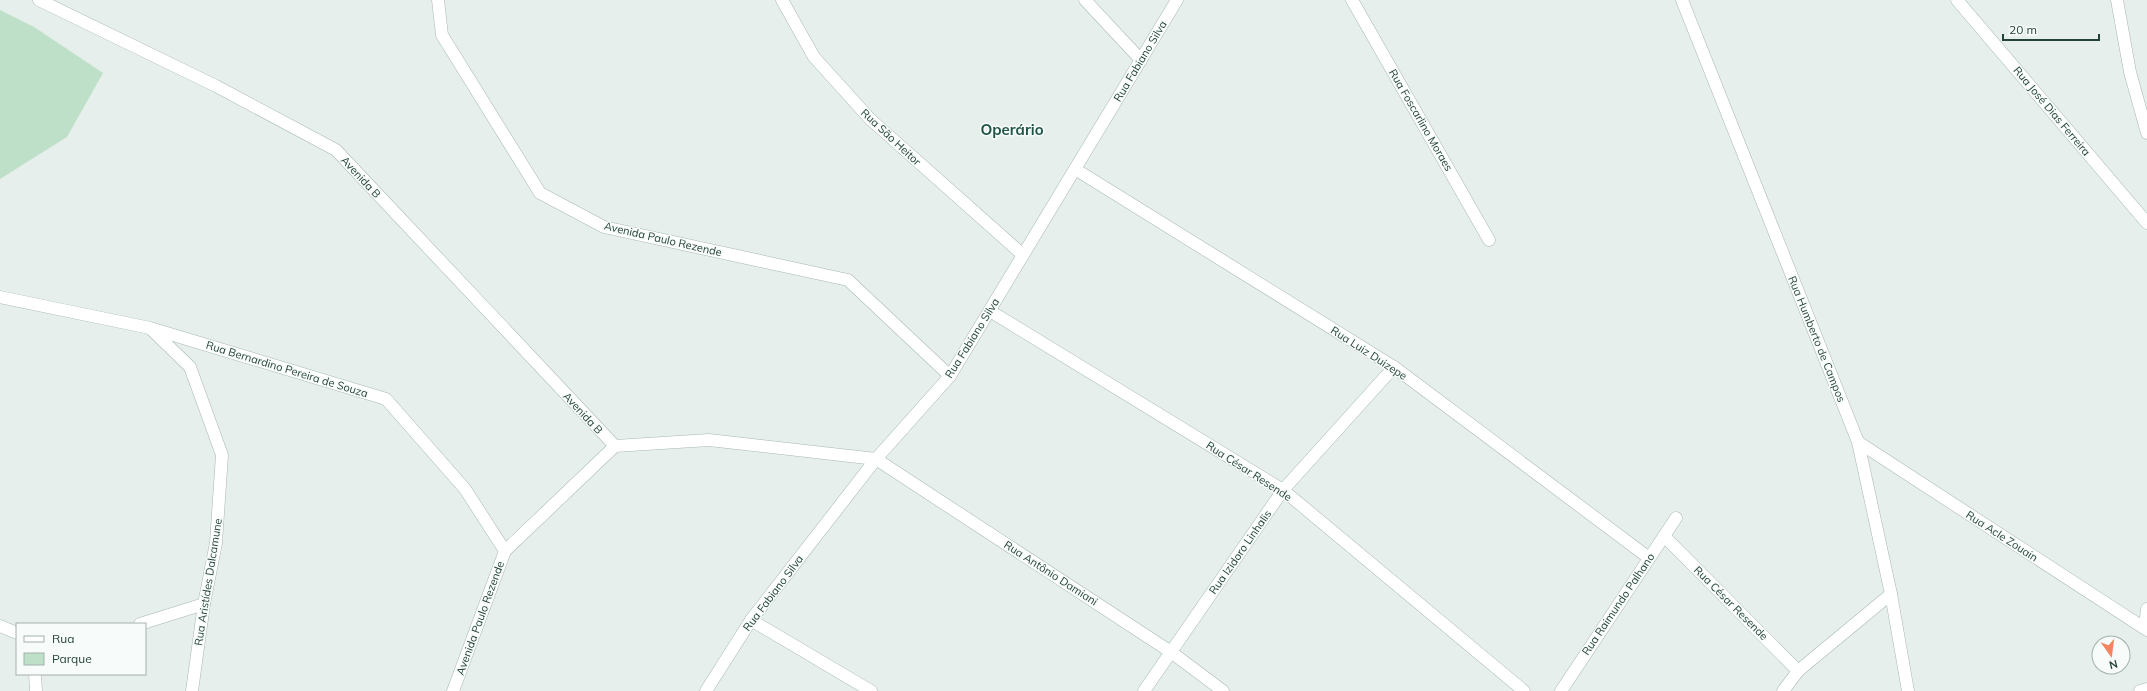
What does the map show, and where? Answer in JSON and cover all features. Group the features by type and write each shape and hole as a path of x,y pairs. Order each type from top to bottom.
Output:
{"street":[{"name":"Avenida B","path":"39,0 216,86 336,150 615,446"},
{"name":"Avenida Paulo Rezende","path":"438,0 442,35 540,193 604,227 848,280 950,376"},
{"name":"Rua São Heitor","path":"782,0 814,57 870,119 1023,255"},
{"path":"1085,0 1141,60"},
{"name":"Rua Fabiano Silva","path":"706,691 751,620 876,459 950,376 1177,0"},
{"name":"Rua Foscarlino Moraes","path":"1352,0 1489,240"},
{"name":"Rua Humberto de Campos","path":"1682,0 1858,442 1891,594 1908,691"},
{"name":"Rua José Dias Ferreira","path":"1957,0 2147,223"},
{"path":"2117,0 2130,72 2147,133"},
{"name":"Rua Luiz Duizepe","path":"1075,169 1394,368 1649,558"},
{"name":"Rua Bernardino Pereira de Souza","path":"0,298 150,328 386,399 465,489 505,551"},
{"name":"Rua César Resende","path":"990,311 1283,490 1524,691"},
{"name":"Rua Aristídes Dalcamune","path":"150,328 190,367 222,455 216,543 204,604 192,691"},
{"name":"Rua Izidoro Linhalis","path":"1144,691 1283,490 1394,368"},
{"path":"615,446 709,440 876,459"},
{"name":"Rua Acle Zouain","path":"1858,442 2146,629"},
{"name":"Avenida Paulo Rezende","path":"453,691 505,551 615,446"},
{"name":"Rua Antônio Damiani","path":"876,459 1171,652 1223,691"},
{"name":"Rua Raimundo Palhano","path":"1561,691 1676,518"},
{"name":"Rua César Resende","path":"1664,536 1798,671"},
{"path":"1783,691 1798,671 1891,594"},
{"path":"143,623 204,604"},
{"path":"2146,629 2147,609"},
{"path":"751,620 871,691"},
{"path":"0,626 16,633"},
{"path":"35,675 36,691"},
{"path":"2140,691 2147,689"}],"green space":[{"path":"0,10 34,27 103,73 67,137 0,179"}],"district":[{"name":"Operário","path":"1012,129"}]}
